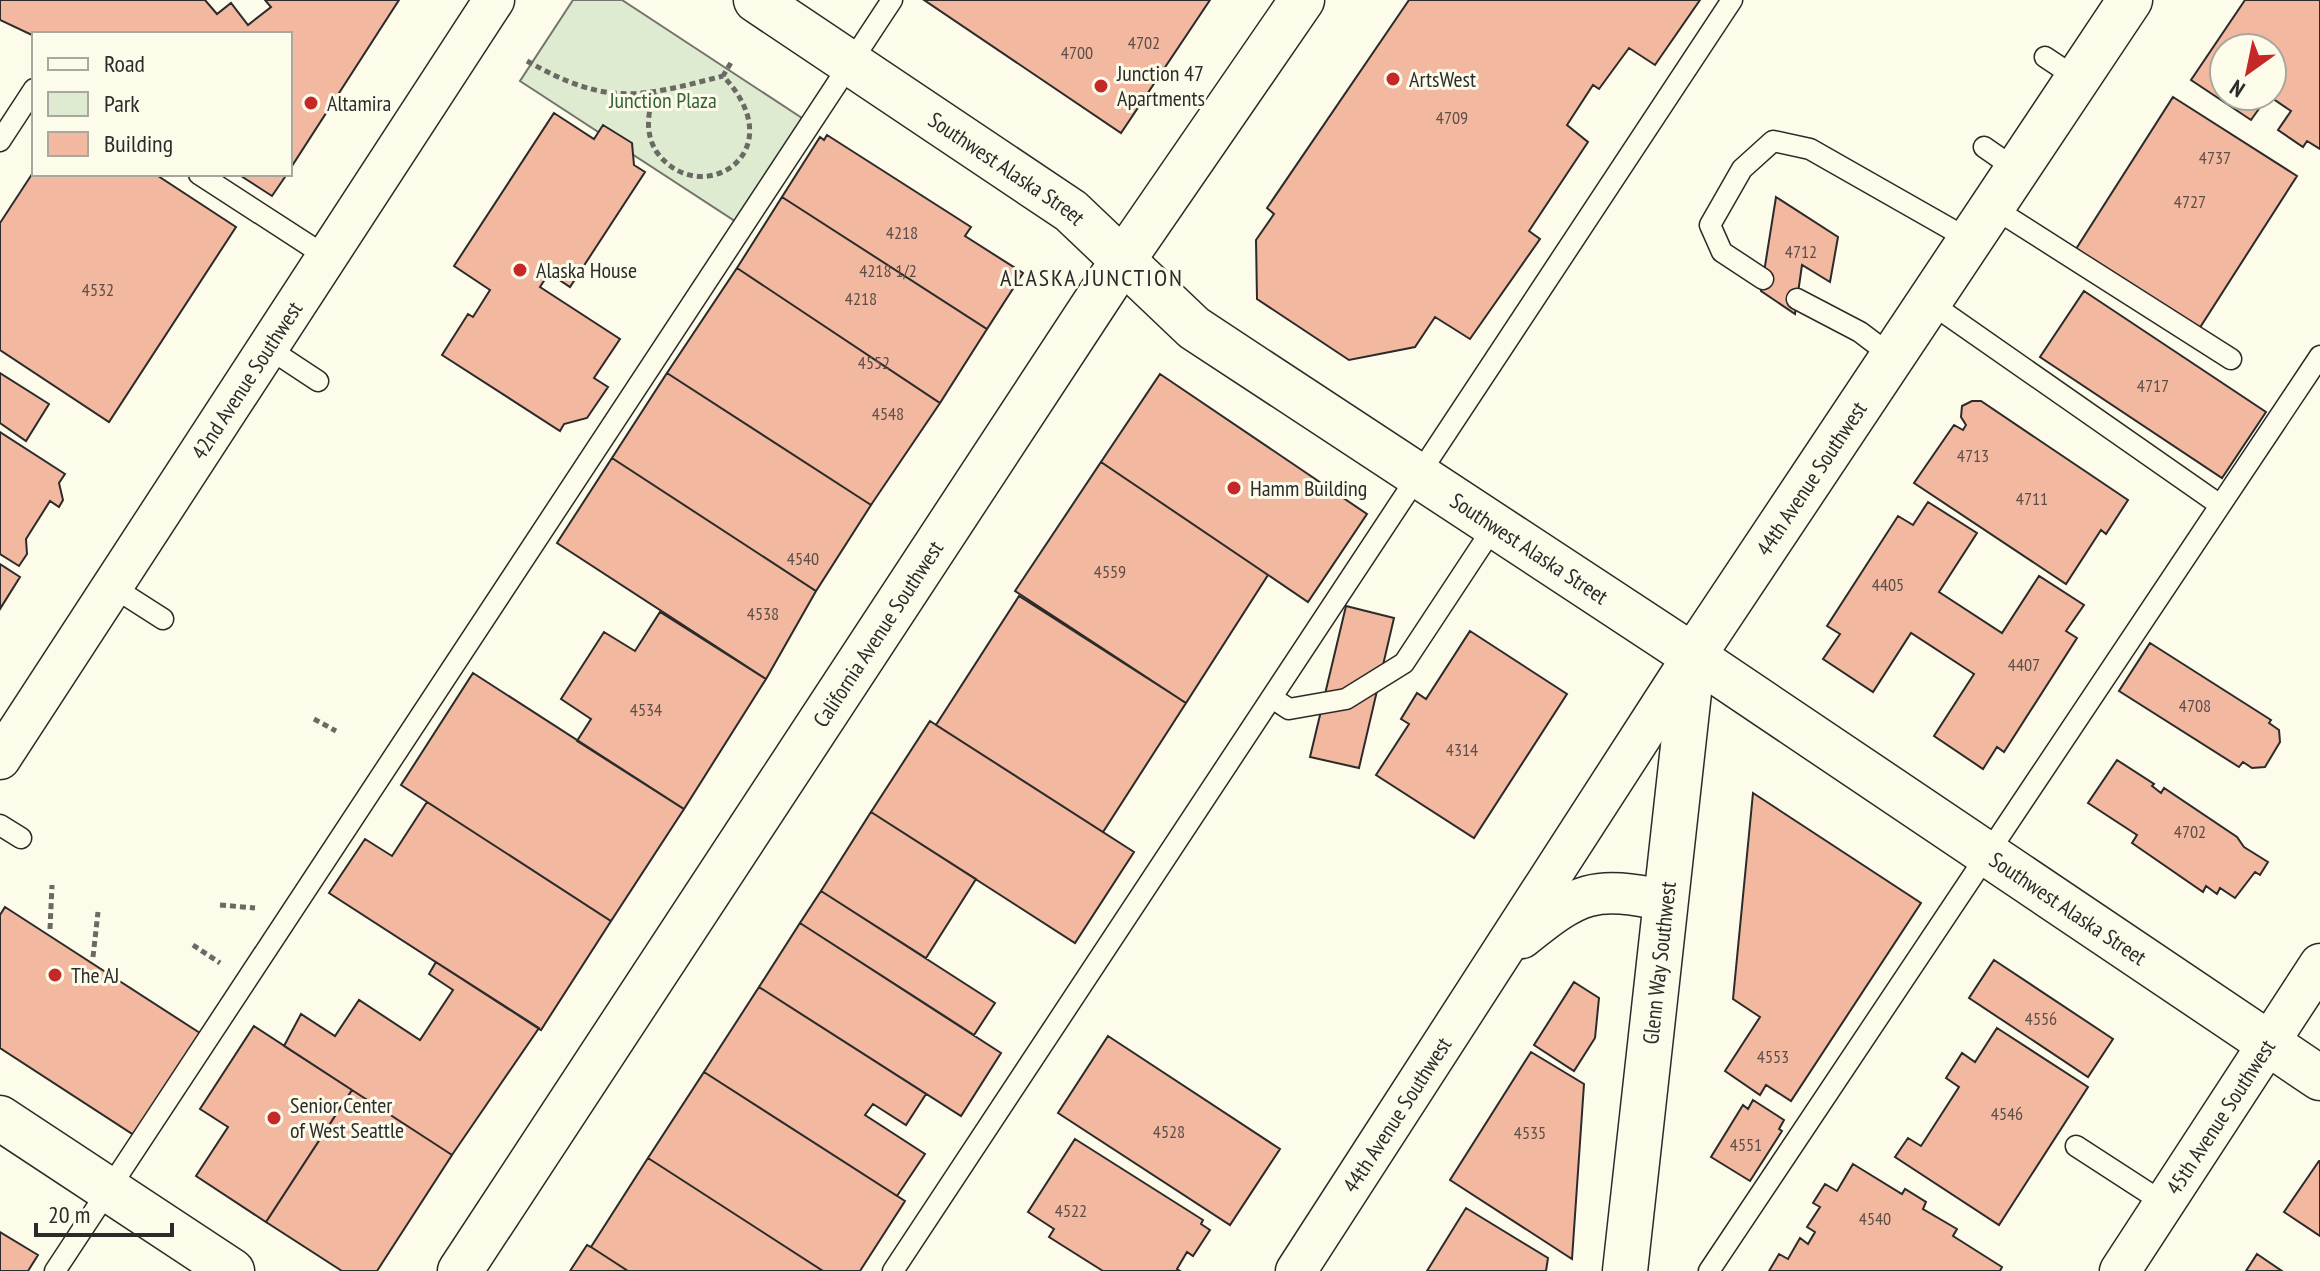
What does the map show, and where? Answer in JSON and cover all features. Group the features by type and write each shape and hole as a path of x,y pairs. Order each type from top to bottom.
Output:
{"main road":[{"name":"Southwest Alaska Street","path":"756,0 1062,204 1194,328 1987,851 2320,1078"},
{"name":"California Avenue Southwest","path":"460,1271 1123,260 1302,0"},
{"name":"44th Avenue Southwest","path":"1693,656 1981,224 2000,158 2062,68 2130,0"},
{"name":"Glenn Way Southwest","path":"1625,1271 1693,656"},
{"path":"0,1118 232,1271"}],"street":[{"name":"42nd Avenue Southwest","path":"0,759 494,0"},
{"name":"44th Avenue Southwest","path":"1296,1271 1693,656"},
{"name":"44th Avenue Southwest","path":"1497,959 1558,909 1577,898 1596,893 1626,893 1666,901"},
{"name":"45th Avenue Southwest","path":"2120,1271 2320,964"}],"lane":[{"path":"55,1271 892,0"},
{"path":"893,1271 1732,0"},
{"path":"0,141 32,92"},
{"path":"1763,279 1722,252 1710,225 1742,169 1773,141 1810,149 1981,224 2231,359"},
{"path":"202,176 327,257"},
{"path":"1797,299 1860,332 1893,357"},
{"path":"1929,302 2220,505"},
{"path":"268,348 318,381"},
{"path":"1709,1271 2320,356"},
{"path":"1272,698 1289,709 1346,699 1404,663 1495,525"},
{"path":"113,587 163,619"},
{"path":"0,825 21,838"},
{"path":"2076,1146 2164,1203"}],"path":[{"path":"527,61 568,84 592,91 656,93 723,76 732,61"},
{"path":"656,93 649,107 649,140 664,163 686,176 714,175 736,164 748,148 752,131 741,96 723,76"},
{"path":"314,719 336,731"},
{"path":"50,929 52,885"},
{"path":"220,905 268,910"},
{"path":"93,957 98,912"},
{"path":"193,945 224,966"}],"green space":[{"name":"Junction Plaza","path":"573,0 622,0 805,120 738,223 520,81"}],"building":[{"name":"Altamira","path":"0,0 205,0 217,14 231,3 248,25 271,7 265,0 399,0 292,166 292,32 32,32 32,35 0,20"},
{"name":"Junction 47 Apartments","path":"924,0 1210,0 1121,133"},
{"path":"1409,0 1700,0 1655,65 1629,48 1599,89 1593,85 1567,125 1588,142 1529,231 1540,239 1470,339 1435,317 1415,347 1349,360 1257,299 1256,240 1274,214 1267,208"},
{"path":"2245,0 2320,0 2320,149 2307,141 2303,147 2278,130 2291,111 2288,109 2288,32 2223,32"},
{"path":"2208,55 2208,91 2191,80"},
{"path":"2173,97 2297,176 2199,329 2076,249"},
{"path":"2239,112 2257,112 2251,120"},
{"name":"Alaska House","path":"554,113 594,139 603,125 632,143 634,165 645,172 570,287 549,273 540,287 620,339 594,378 608,387 587,418 564,424 560,431 442,355 468,314 473,317 490,290 454,266"},
{"path":"827,135 971,227 965,236 1023,273 987,329 782,197 820,137 824,140"},
{"path":"32,174 158,176 236,227 109,422 0,350 0,223"},
{"path":"241,176 286,176 272,196"},
{"path":"782,197 987,329 940,403 737,268"},
{"path":"1776,197 1838,237 1830,282 1802,265 1795,314 1761,291"},
{"path":"737,268 940,403 871,505 667,373"},
{"path":"2084,291 2266,412 2222,478 2040,357"},
{"path":"0,373 49,404 26,441 0,423"},
{"path":"667,373 871,505 816,591 612,458"},
{"name":"Hamm Building","path":"1160,374 1367,514 1308,602 1101,462"},
{"path":"1981,401 2128,500 2106,534 2101,530 2066,584 1914,483 1954,425 1963,430 1966,425 1961,417 1962,406"},
{"path":"0,432 65,474 59,483 63,500 59,507 50,501 26,539 27,554 19,566 0,554"},
{"path":"612,458 816,591 766,679 557,543"},
{"path":"1101,462 1268,575 1186,703 1015,591"},
{"path":"1928,502 1977,533 1939,592 2002,633 2039,576 2084,605 2066,631 2077,638 2004,752 1997,747 1983,769 1934,736 1974,674 1911,633 1873,692 1823,659 1840,634 1827,626 1898,516 1913,525"},
{"path":"0,564 20,577 0,609"},
{"path":"1019,596 1186,703 1103,832 936,725"},
{"path":"1346,606 1394,618 1359,768 1310,757"},
{"path":"660,612 766,679 684,809 577,741 591,719 561,699 604,632 635,651"},
{"path":"1470,631 1567,694 1474,838 1376,775 1409,724 1401,719 1417,693 1426,699"},
{"path":"2150,643 2271,720 2269,723 2279,730 2280,742 2265,767 2252,768 2243,762 2239,767 2119,691"},
{"path":"473,673 684,809 611,921 401,785"},
{"path":"930,721 1134,852 1075,943 871,812"},
{"path":"2117,760 2154,784 2152,786 2161,793 2164,788 2237,837 2244,847 2268,862 2260,875 2255,872 2235,898 2220,888 2217,894 2206,886 2203,892 2132,843 2137,835 2088,803"},
{"path":"1753,793 1921,903 1791,1101 1766,1085 1760,1095 1725,1071 1760,1017 1733,999"},
{"path":"427,802 611,921 541,1030 329,893 365,839 392,856"},
{"path":"871,812 976,879 926,958 821,891"},
{"path":"821,891 995,1003 974,1035 800,923"},
{"name":"The AJ","path":"5,907 203,1035 137,1137 0,1048 0,915"},
{"path":"800,923 1001,1053 961,1116 759,987"},
{"path":"1994,960 2113,1039 2088,1077 1969,998"},
{"path":"436,962 539,1028 452,1155 284,1046 301,1014 335,1036 359,1000 420,1040 453,990 429,974"},
{"path":"1574,982 1599,998 1595,1038 1574,1071 1534,1045"},
{"path":"759,987 926,1094 906,1125 873,1104 865,1115 925,1154 897,1196 704,1072"},
{"name":"Senior Center of West Seattle","path":"254,1026 352,1090 266,1222 196,1176 228,1127 200,1109"},
{"path":"1997,1028 2088,1087 1999,1225 1895,1157 1908,1138 1921,1146 1959,1087 1946,1078 1962,1053 1975,1062"},
{"path":"1108,1036 1280,1149 1230,1225 1058,1113"},
{"path":"1531,1052 1584,1084 1572,1259 1450,1180"},
{"path":"704,1072 905,1201 860,1271 823,1271 648,1158"},
{"path":"352,1090 452,1155 377,1271 342,1271 266,1222"},
{"path":"1753,1100 1784,1120 1779,1129 1782,1131 1750,1181 1711,1157 1743,1105 1748,1109"},
{"path":"1075,1139 1203,1220 1201,1224 1210,1230 1193,1256 1187,1252 1177,1269 1180,1271 1103,1271 1049,1237 1054,1229 1028,1212"},
{"path":"648,1158 823,1271 628,1271 591,1247"},
{"path":"2320,1161 2320,1236 2284,1212"},
{"path":"1853,1164 1902,1194 1905,1189 1926,1202 1923,1209 1957,1229 1953,1236 2002,1267 2000,1271 1769,1271 1779,1254 1788,1259 1800,1238 1808,1244 1815,1232 1807,1227 1820,1207 1813,1203 1825,1184 1837,1191"},
{"path":"1466,1208 1548,1258 1546,1271 1427,1271"},
{"path":"0,1232 38,1255 28,1271 0,1271"},
{"path":"587,1245 591,1247 628,1271 570,1271"},
{"path":"2257,1254 2282,1271 2246,1271"}],"place":[{"name":"ArtsWest","path":"1393,79"},
{"name":"Junction 47 Apartments","path":"1101,86"},
{"name":"Altamira","path":"311,103"},
{"name":"Alaska House","path":"520,270"},
{"name":"Hamm Building","path":"1234,488"},
{"name":"The AJ","path":"55,975"},
{"name":"Senior Center of West Seattle","path":"274,1118"}],"district":[{"name":"ALASKA JUNCTION","path":"1092,277"}]}
